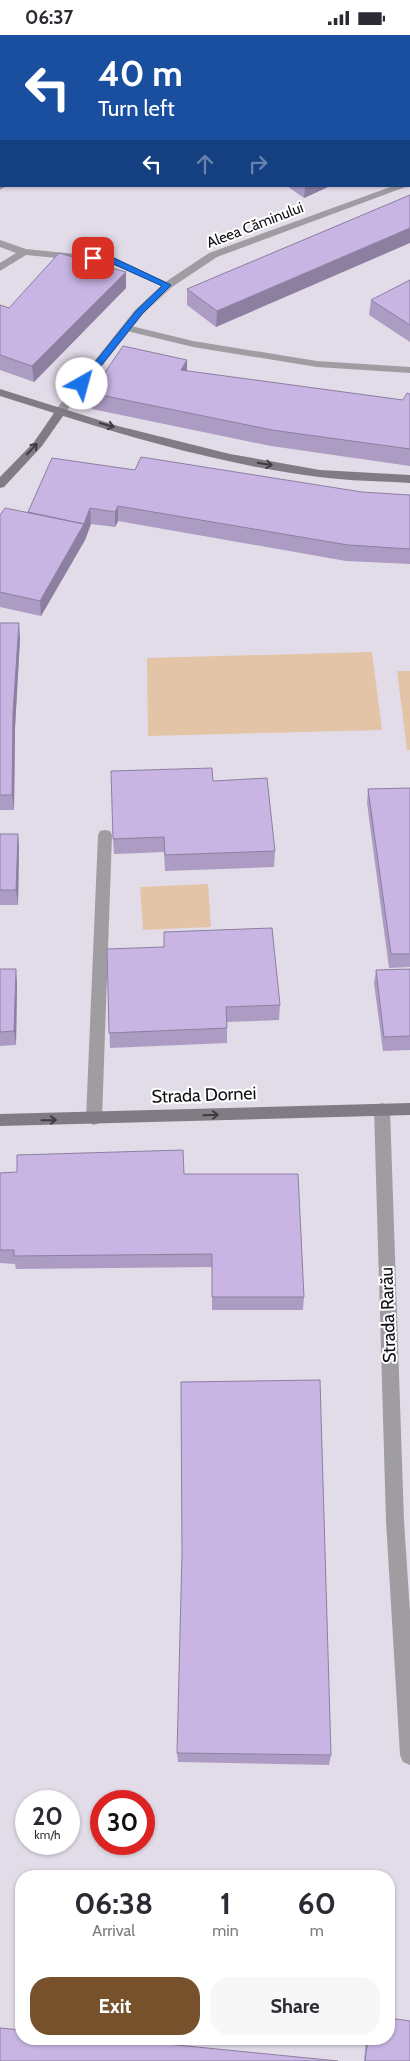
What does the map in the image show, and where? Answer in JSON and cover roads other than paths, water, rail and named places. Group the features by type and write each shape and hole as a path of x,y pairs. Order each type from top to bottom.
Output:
{"street":[{"name":"Aleea Căminului","path":"60,412 139,313 168,285 213,255 400,187"},
{"path":"0,243 24,252 111,260 168,285"},
{"path":"0,268 24,252"},
{"path":"126,328 193,344 317,364 410,370"},
{"path":"0,392 60,412 198,451 309,472 410,479"},
{"path":"0,483 38,444 60,412"},
{"path":"94,1119 105,835"},
{"name":"Strada Rarău","path":"382,1109 403,1521 410,1755"},
{"name":"Strada Dornei","path":"0,1121 410,1109"}]}
